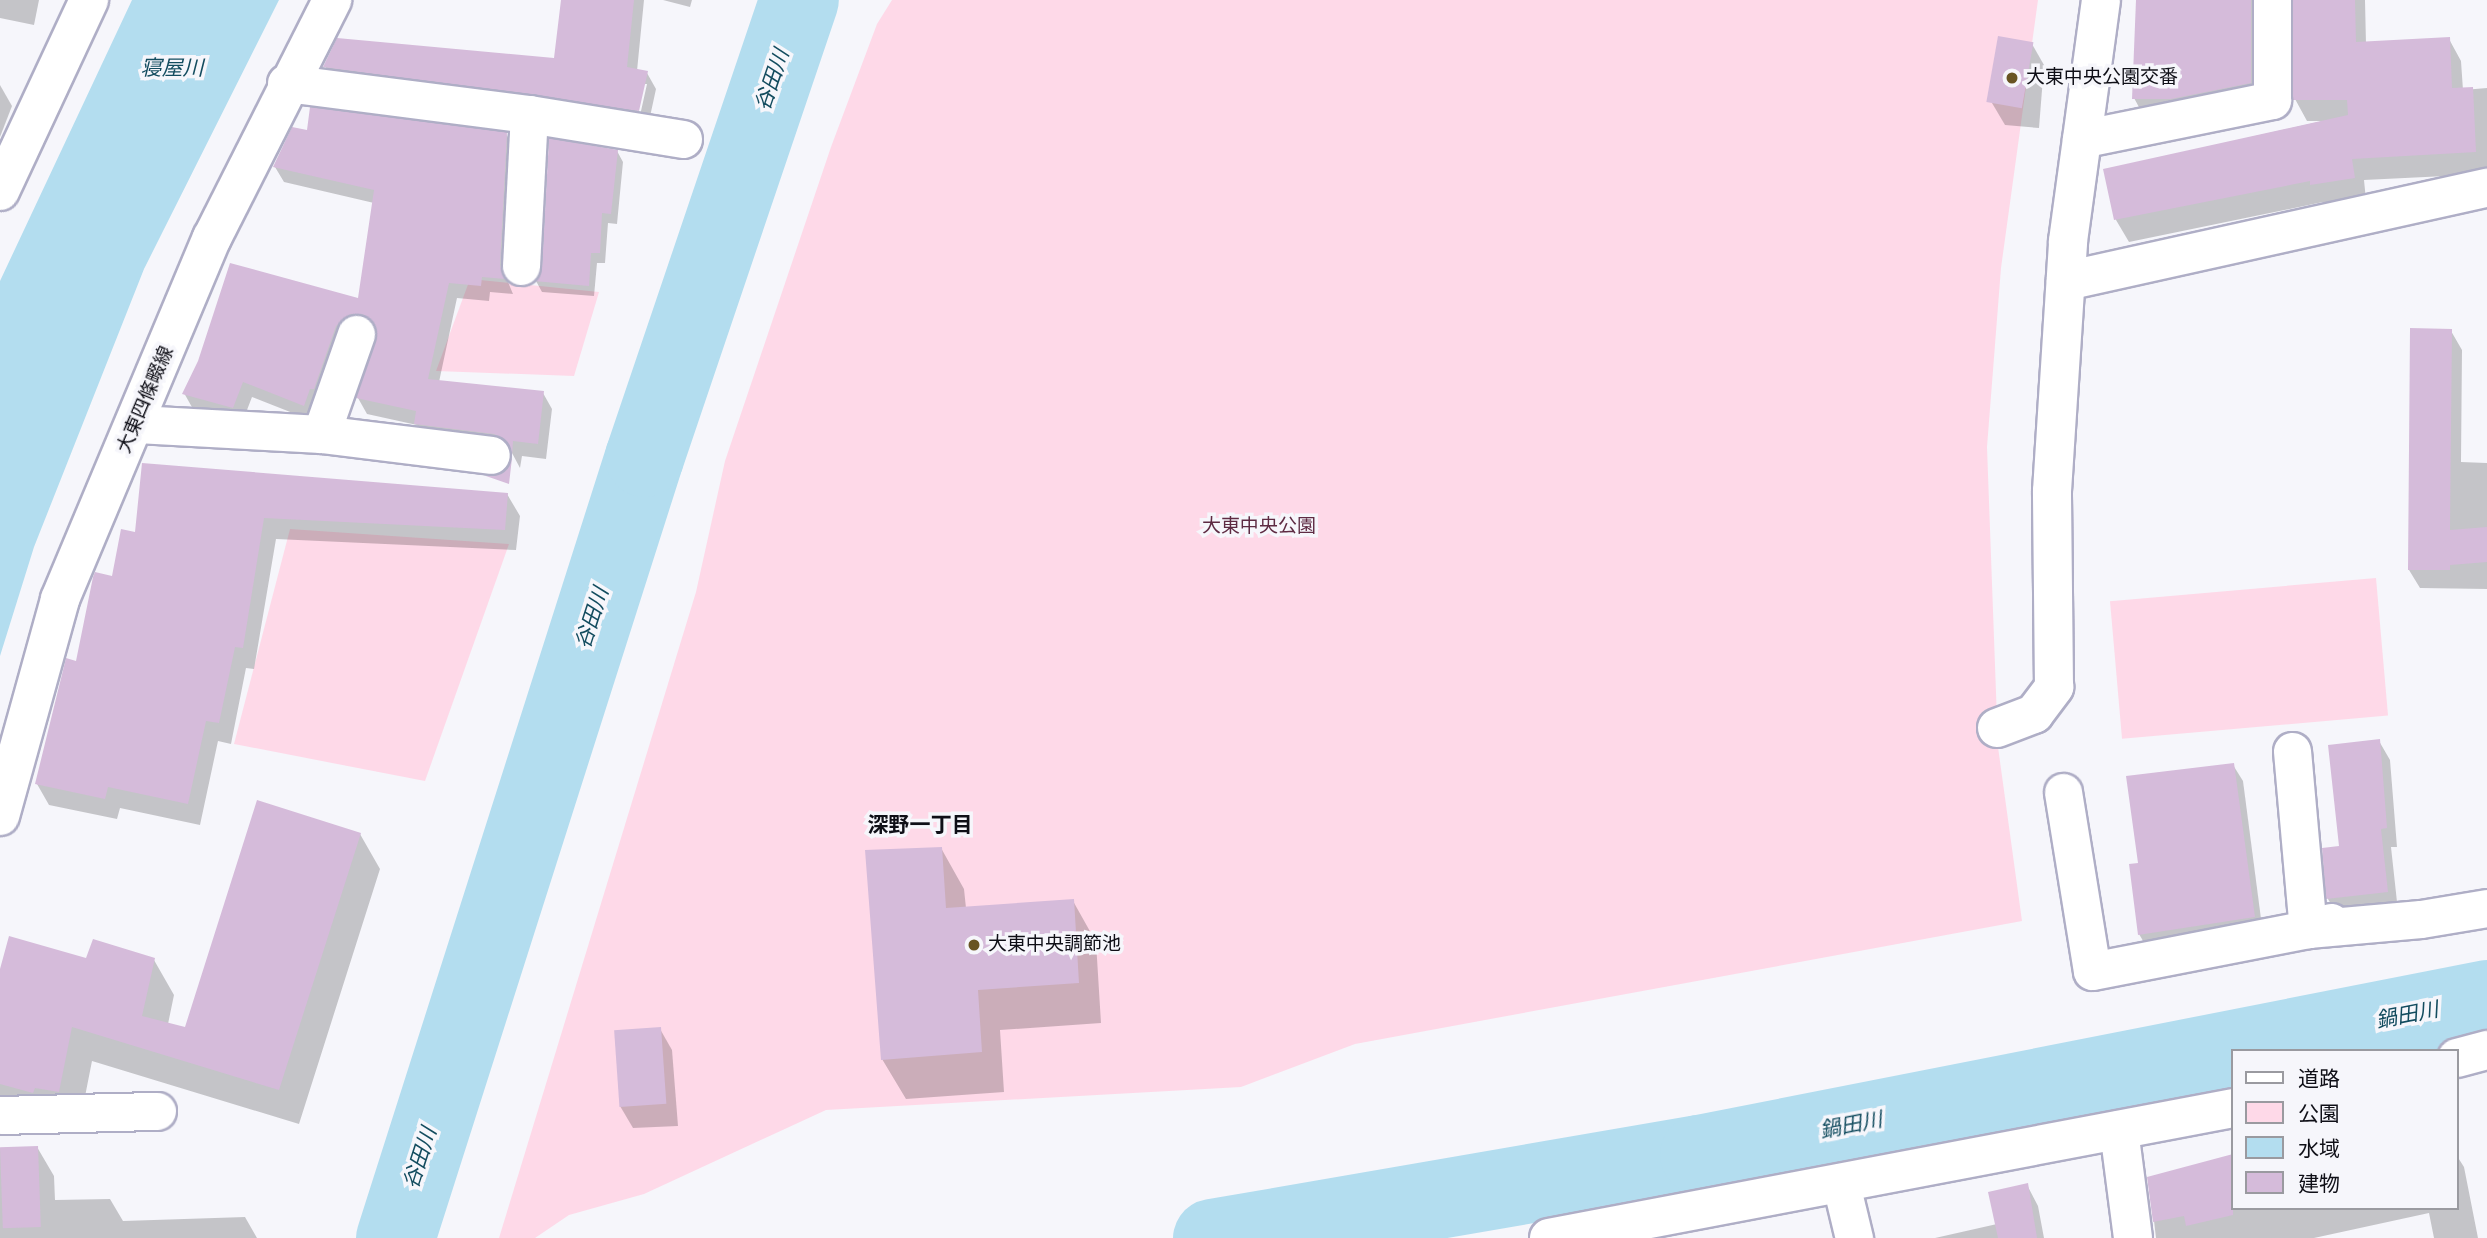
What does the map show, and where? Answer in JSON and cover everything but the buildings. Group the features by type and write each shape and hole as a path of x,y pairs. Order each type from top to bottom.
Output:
{"street":[{"path":"0,191 89,0"},
{"name":"大東四條畷線","path":"0,816 60,599 137,424 212,238 286,83 332,0"},
{"path":"1997,728 2034,714 2054,687 2052,491 2066,281 2081,139 2101,0"},
{"path":"2081,139 2272,100 2272,0"},
{"path":"286,83 529,114 683,139"},
{"path":"521,266 529,114"},
{"path":"2066,281 2487,188"},
{"path":"321,434 356,334"},
{"path":"137,424 321,434 491,455"},
{"path":"2292,751 2308,929"},
{"path":"2063,792 2092,971 2308,929 2416,897 2487,883"},
{"path":"2308,929 2421,919 2487,908"},
{"path":"2459,1057 2487,1050"},
{"path":"1549,1238 2232,1108"},
{"path":"0,1115 157,1111"},
{"path":"2119,1130 2133,1238"},
{"path":"1841,1184 1854,1238"}],"green space":[{"name":"大東中央公園","path":"892,0 2038,0 2001,268 1987,447 1998,747 2022,921 1355,1044 1241,1087 826,1110 644,1194 569,1215 535,1238 499,1238 696,592 725,461 831,147 877,24"},
{"path":"470,279 599,292 574,376 436,371"},
{"path":"290,529 509,544 425,781 234,744"},
{"path":"2376,578 2388,715 2122,739 2110,601"}],"water":[{"name":"寝屋川","path":"132,0 279,0 144,269 34,547 0,656 0,281"}],"waterway":[{"name":"谷田川","path":"395,1238 644,457 799,0"},
{"name":"鍋田川","path":"2233,1049 2487,999"},
{"name":"鍋田川","path":"1212,1238 1699,1154 2232,1049"}],"place":[{"name":"大東中央公園交番","path":"2012,78"},
{"name":"大東中央調節池","path":"974,945"}],"district":[{"name":"深野一丁目","path":"920,825"}]}
